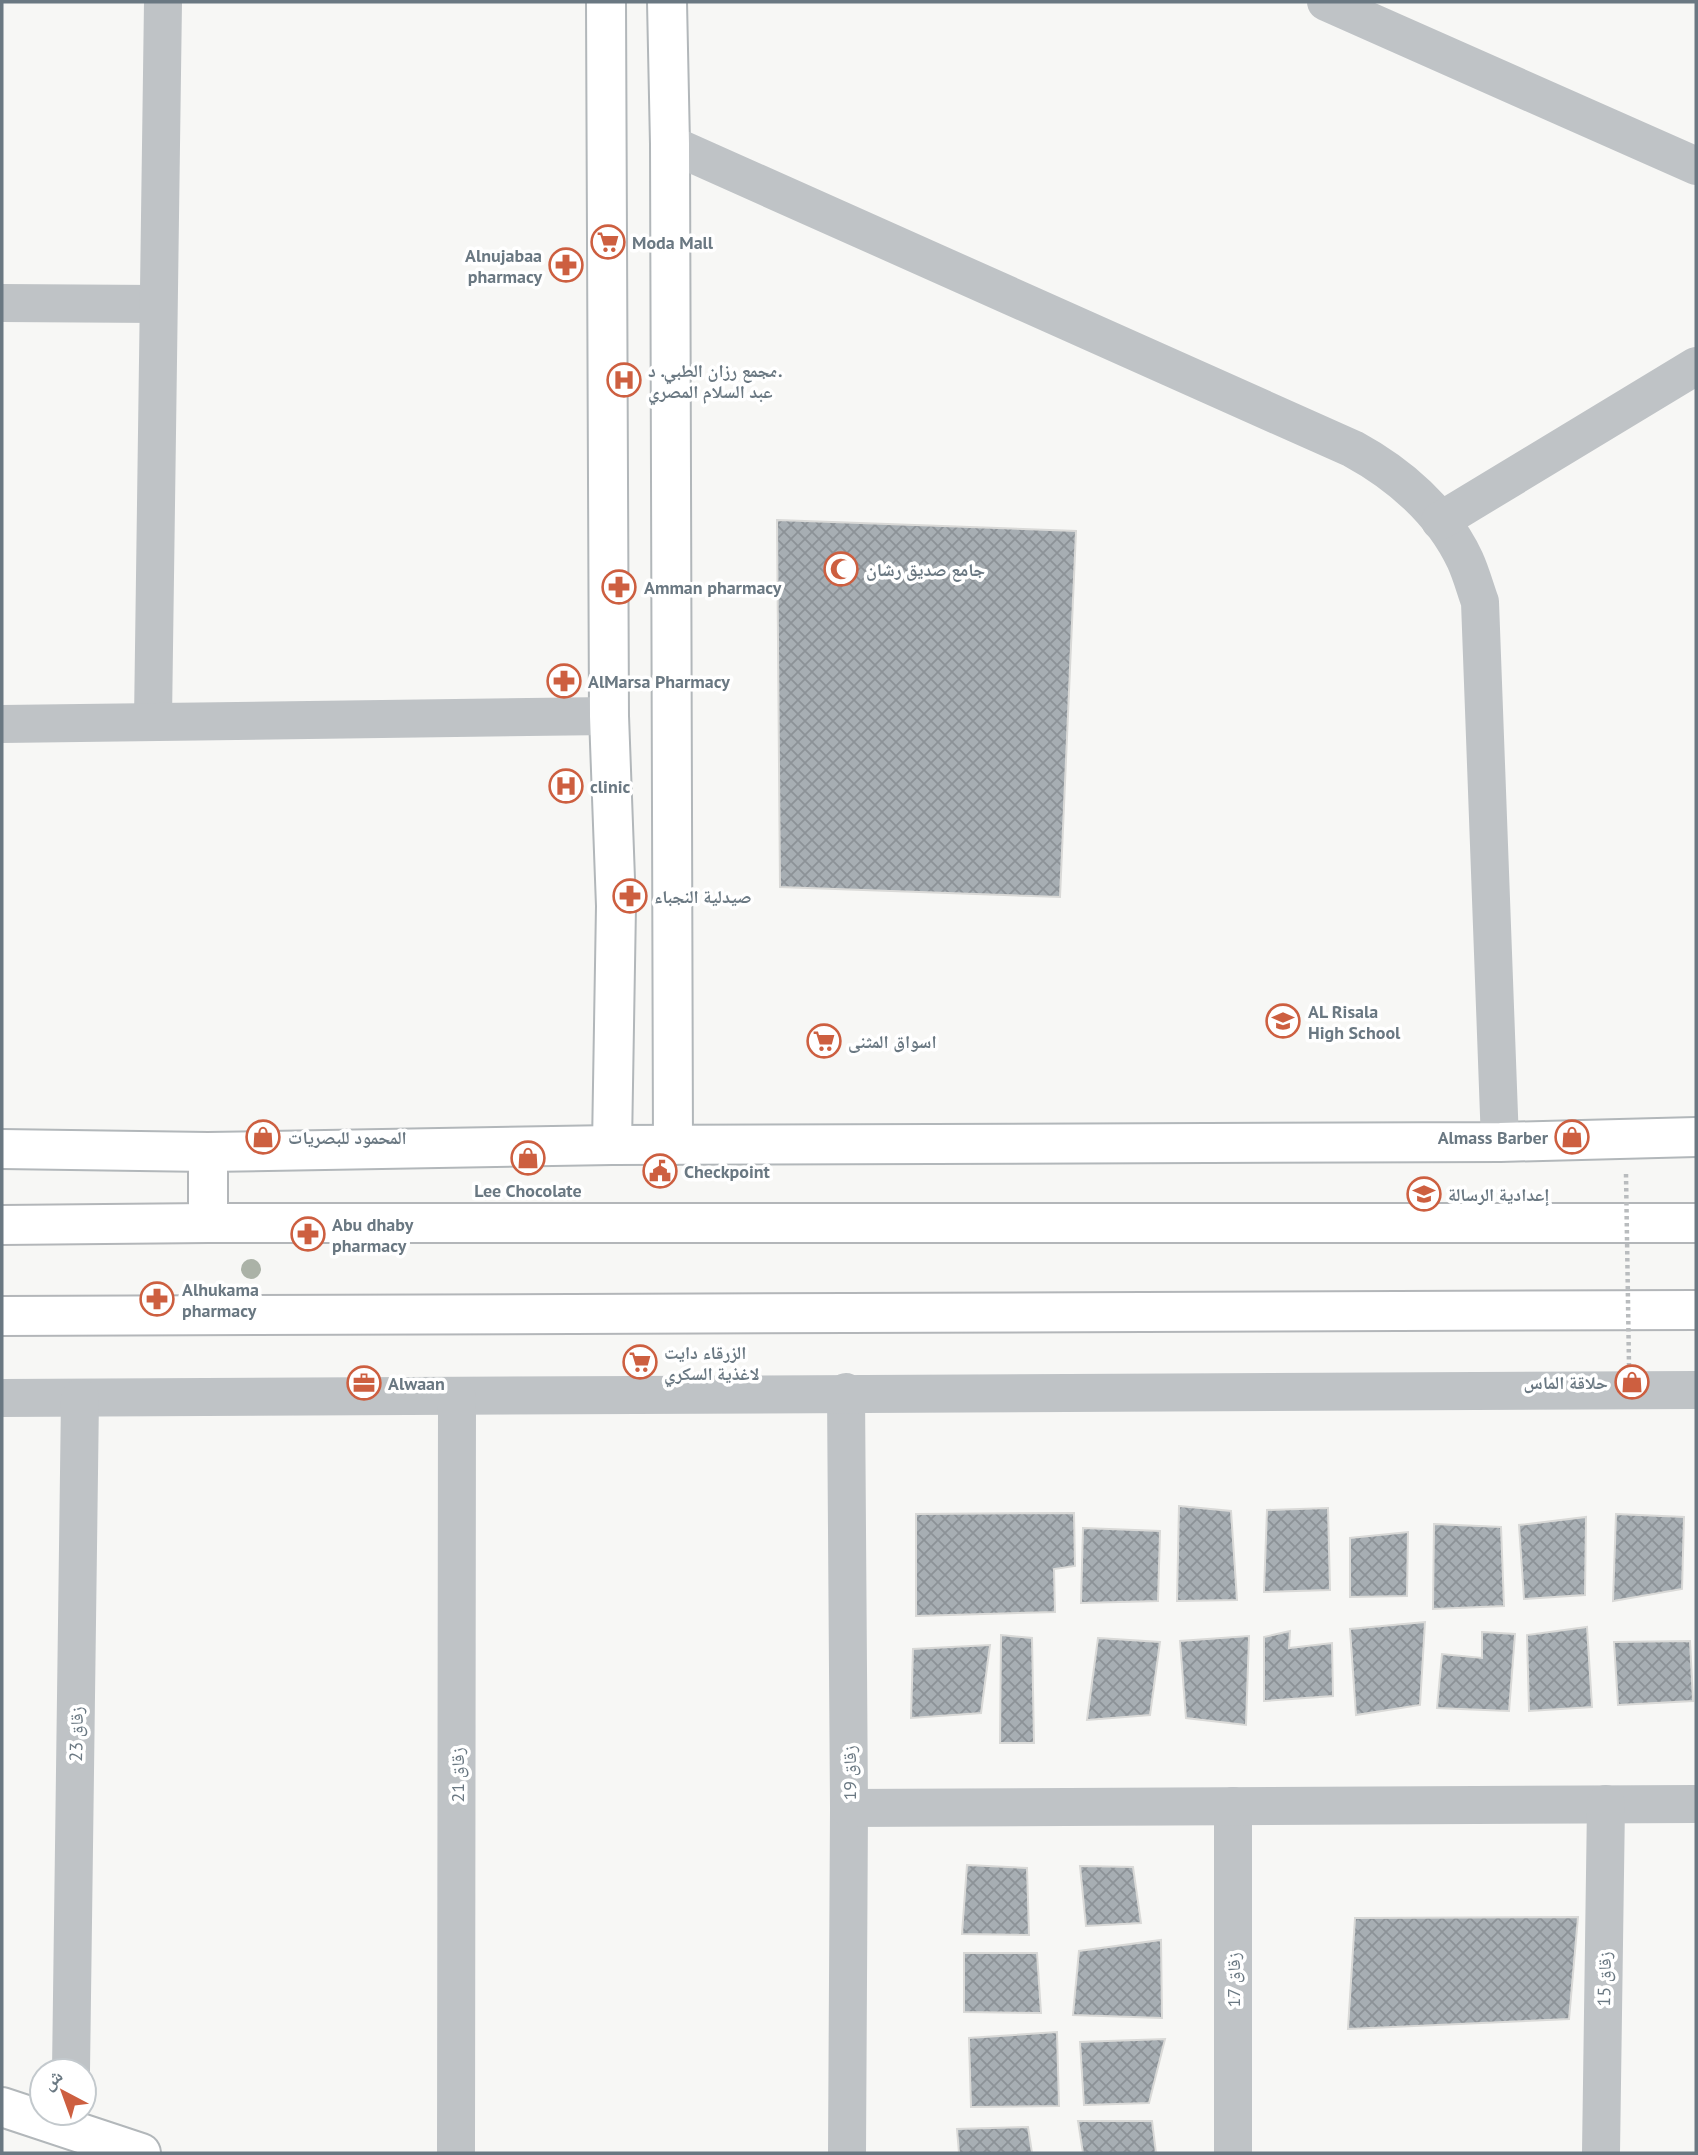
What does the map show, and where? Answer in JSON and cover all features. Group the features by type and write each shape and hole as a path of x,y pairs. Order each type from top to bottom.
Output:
{"main road":[{"path":"606,2 609,716 616,906 612,1145"},
{"path":"667,2 670,144 673,1145"},
{"path":"2,1149 208,1152 612,1145 1500,1142 1696,1136"},
{"path":"208,1152 208,1223"},
{"path":"2,1225 1696,1223"},
{"path":"2,1316 1696,1310"},
{"path":"2,2107 28,2112"},
{"path":"85,2127 141,2153"}],"street":[{"path":"153,720 163,2"},
{"path":"1326,2 1696,166"},
{"path":"670,144 1353,449 1379,463 1414,491 1440,521 1464,559 1480,602 1500,1142"},
{"path":"2,303 158,304"},
{"path":"1440,521 1696,366"},
{"path":"2,724 609,716"},
{"path":"2,1398 1696,1390"},
{"name":"زقاق 19","path":"846,1392 849,1808 847,2153"},
{"name":"زقاق 21","path":"456,2153 457,1397"},
{"name":"زقاق 23","path":"71,2057 80,1398"},
{"name":"زقاق 15","path":"1601,2153 1606,1804"},
{"path":"849,1808 1696,1804"},
{"name":"زقاق 17","path":"1233,1806 1233,2153"}],"path":[{"path":"1626,1174 1629,1366"}],"building":[{"name":"جامع صديق رشان","path":"777,520 1076,531 1060,897 780,887"},
{"path":"1179,1506 1231,1511 1237,1600 1177,1601"},
{"path":"1328,1508 1330,1590 1264,1592 1267,1510"},
{"path":"1074,1513 1075,1566 1054,1569 1055,1612 916,1616 916,1514"},
{"path":"1616,1514 1684,1517 1682,1589 1613,1601"},
{"path":"1586,1517 1585,1595 1524,1599 1519,1525"},
{"path":"1434,1524 1501,1527 1504,1606 1433,1609"},
{"path":"1083,1528 1160,1531 1158,1601 1081,1603"},
{"path":"1408,1532 1407,1596 1350,1597 1350,1538"},
{"path":"1425,1622 1420,1705 1356,1715 1350,1629"},
{"path":"1587,1627 1592,1707 1529,1711 1527,1635"},
{"path":"1290,1631 1289,1648 1332,1643 1333,1696 1264,1701 1264,1637"},
{"path":"1482,1632 1515,1634 1509,1711 1437,1708 1442,1654 1482,1658"},
{"path":"1001,1635 1032,1638 1034,1743 1000,1743"},
{"path":"1249,1636 1246,1725 1186,1718 1180,1641"},
{"path":"1098,1638 1160,1642 1150,1715 1087,1720"},
{"path":"1690,1641 1693,1701 1618,1705 1614,1642"},
{"path":"990,1645 981,1713 911,1718 913,1649"},
{"path":"967,1865 1027,1868 1029,1935 962,1934"},
{"path":"1080,1866 1133,1867 1141,1923 1086,1926"},
{"path":"1578,1917 1569,2019 1348,2029 1355,1918"},
{"path":"1161,1940 1162,2018 1073,2015 1079,1951"},
{"path":"964,1953 1037,1953 1041,2013 964,2012"},
{"path":"1057,2032 1059,2106 971,2107 969,2038"},
{"path":"1165,2039 1149,2103 1084,2105 1080,2042"},
{"path":"1078,2121 1152,2121 1156,2153 1083,2153"},
{"path":"1028,2127 1032,2153 959,2153 957,2129"}],"place":[{"name":"Moda Mall","path":"608,242"},
{"name":"Alnujabaa pharmacy","path":"566,265"},
{"name":"مجمع رزان الطبي. د. عبد السلام المصري","path":"624,380"},
{"name":"جامع صديق رشان","path":"841,569"},
{"name":"Amman pharmacy","path":"619,587"},
{"name":"AlMarsa Pharmacy","path":"564,681"},
{"name":"clinic","path":"566,786"},
{"name":"صيدلية النجباء","path":"630,896"},
{"name":"AL Risala High School","path":"1283,1021"},
{"name":"اسواق المثنى","path":"824,1041"},
{"name":"المحمود للبصريات","path":"263,1137"},
{"name":"Almass Barber","path":"1572,1137"},
{"name":"Lee Chocolate","path":"528,1158"},
{"name":"Checkpoint","path":"660,1171"},
{"name":"إعدادية الرسالة","path":"1424,1194"},
{"name":"Abu dhaby pharmacy","path":"308,1234"},
{"name":"Alhukama pharmacy","path":"157,1299"},
{"name":"الزرقاء دايت لاغذية السكري","path":"640,1362"},
{"name":"حلاقة الماس","path":"1632,1382"},
{"name":"Alwaan","path":"364,1383"}]}
